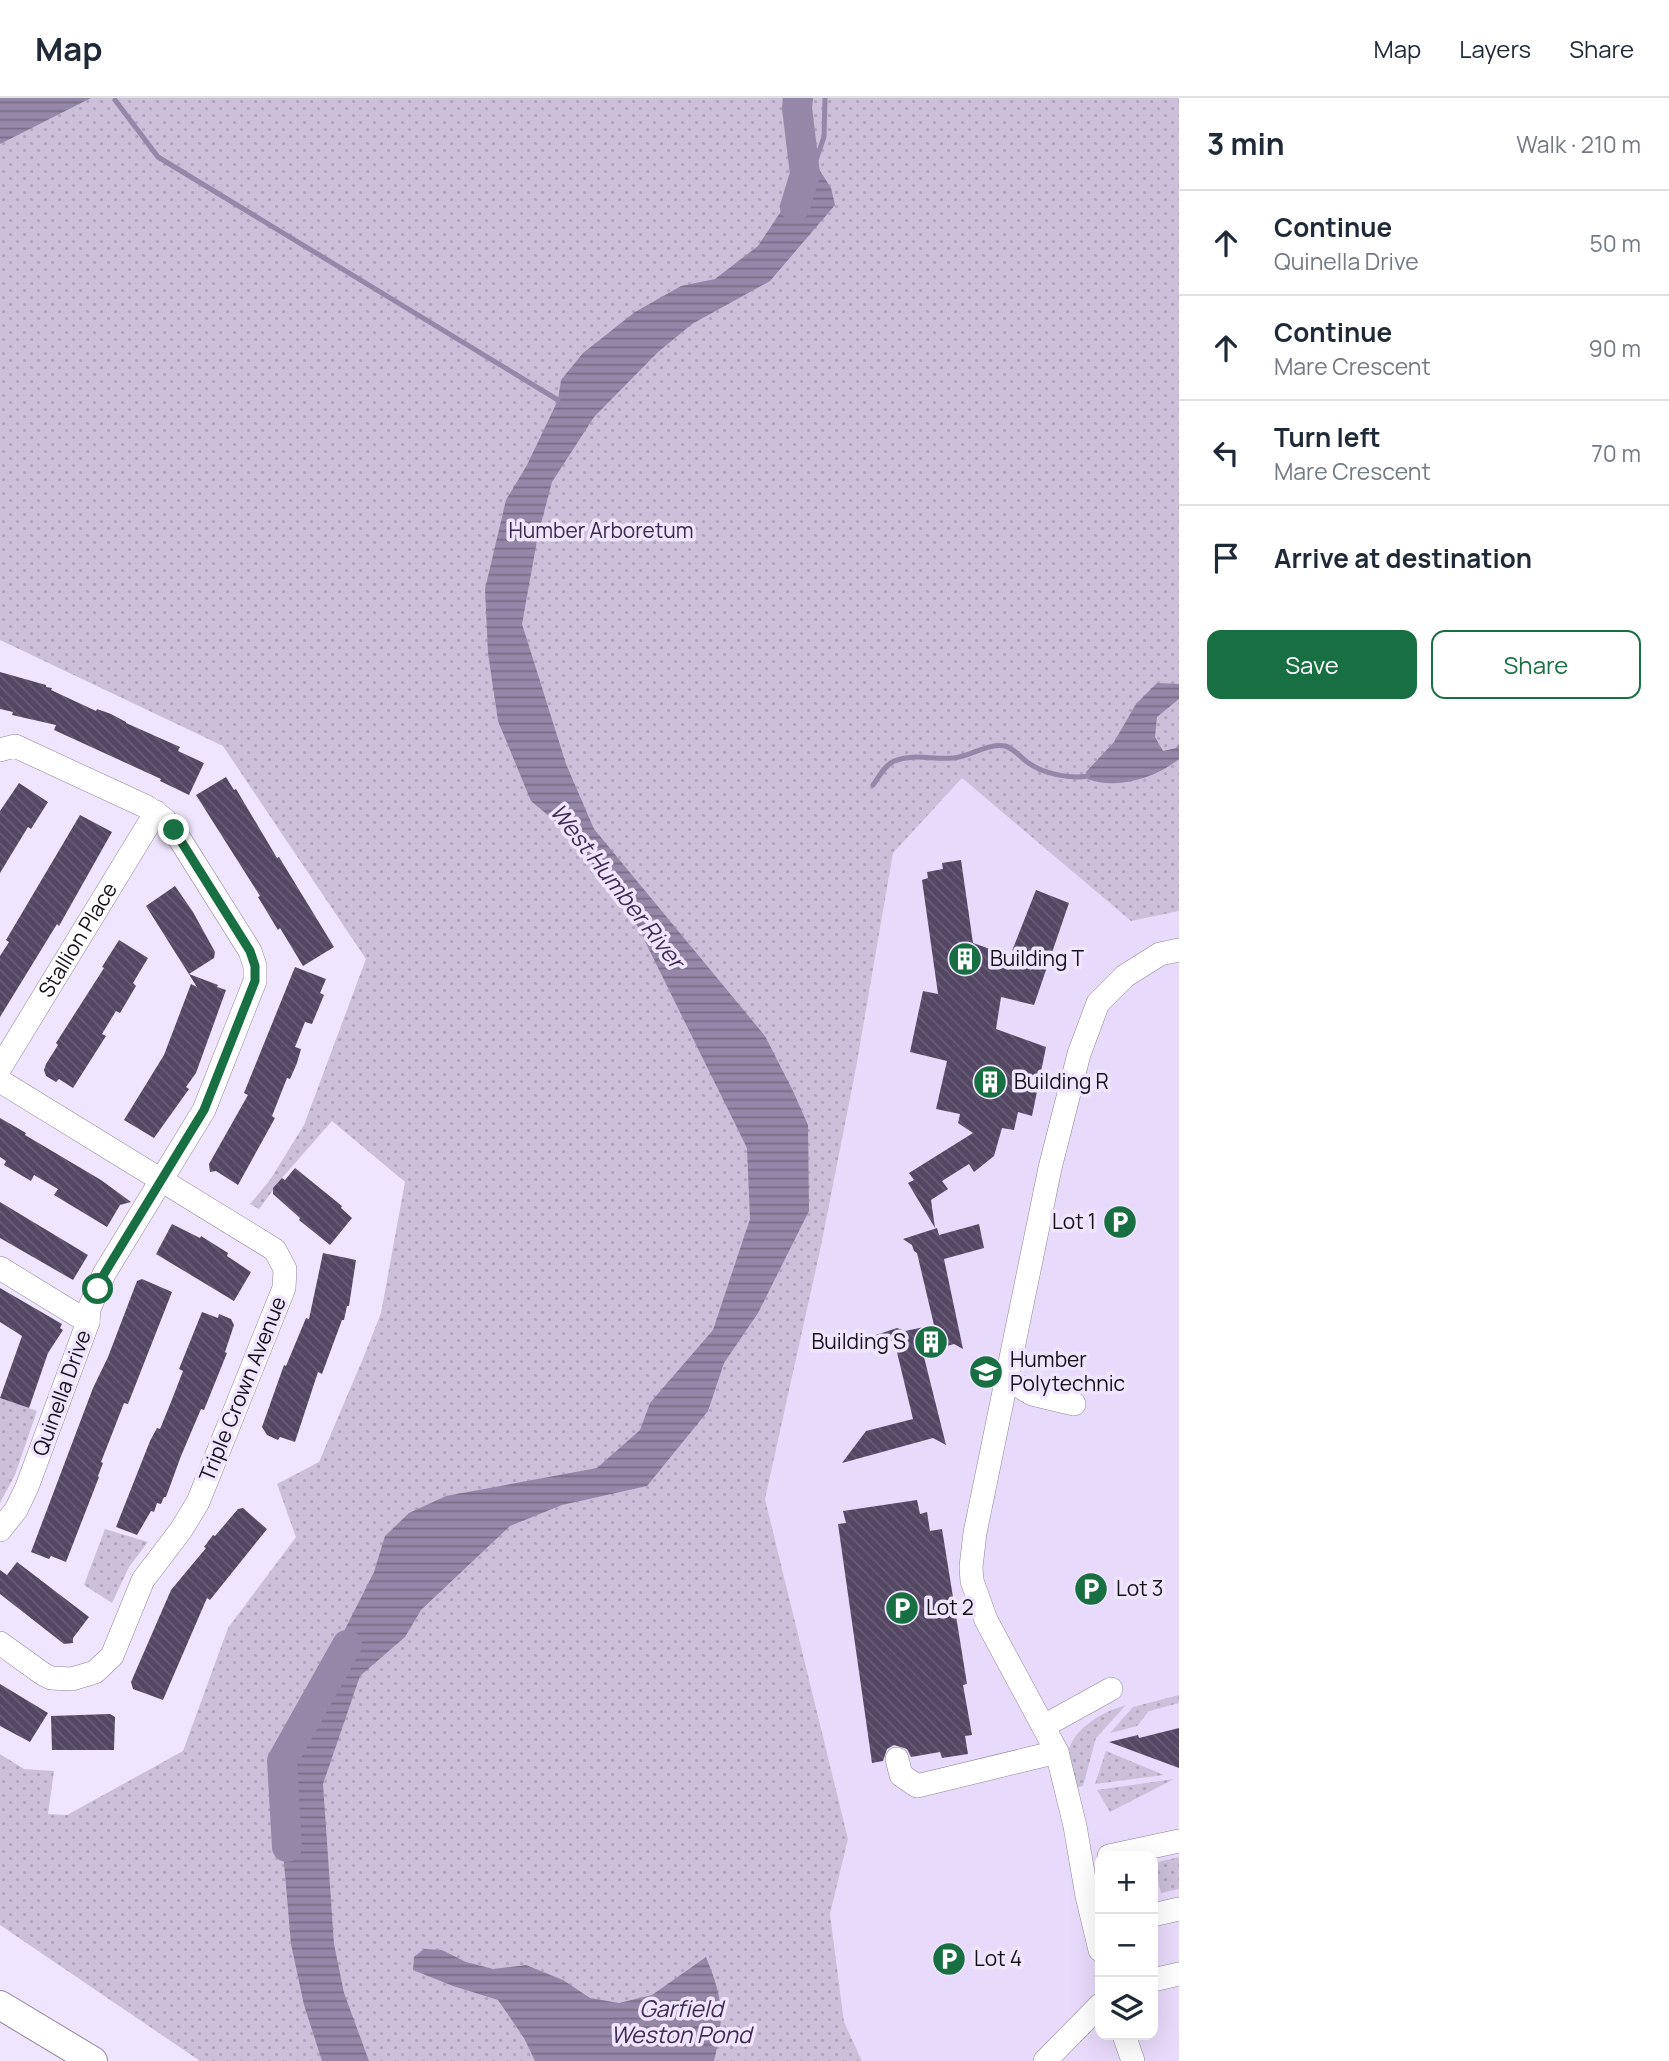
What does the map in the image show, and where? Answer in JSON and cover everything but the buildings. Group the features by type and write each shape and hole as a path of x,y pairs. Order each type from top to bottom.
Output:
{"main road":[{"path":"0,2005 93,2061"}],"street":[{"path":"0,750 15,746 156,812"},
{"name":"Stallion Place","path":"0,1068 156,812"},
{"name":"Quinella Drive","path":"0,1530 16,1510 27,1487 88,1322 89,1309 104,1274 204,1110 255,981 255,966 250,951 174,830 156,812"},
{"path":"1096,1914 1090,1860 1076,1826 1057,1752 986,1620 972,1581 971,1567 975,1533 1012,1384 1051,1168 1079,1054 1098,1003 1125,976 1160,954 1179,950"},
{"name":"Triple Crown Avenue","path":"0,1081 275,1250 285,1269 284,1288 198,1503 143,1580 112,1656 95,1672 84,1677 61,1680 43,1674 0,1643"},
{"path":"0,1268 88,1322"},
{"path":"1012,1384 1032,1394 1064,1401"},
{"path":"1044,1726 1111,1689"},
{"path":"898,1759 901,1774 917,1786 1057,1752"},
{"path":"1147,1851 1179,1841"},
{"path":"1158,1913 1179,1909"},
{"path":"1158,1979 1179,1974"},
{"path":"1045,2061 1095,2011"},
{"path":"1126,2040 1133,2061"}],"shaded area":[{"name":"Humber Polytechnic","path":"962,778 1131,921 1179,911 1179,2061 862,2061 844,2022 830,1914 848,1839 765,1499 821,1246 856,1068 893,853"}],"green space":[{"name":"Humber Arboretum","path":"0,98 1179,98 1179,911 1131,921 962,778 893,853 856,1068 821,1246 765,1499 848,1839 830,1914 844,2022 862,2061 200,2061 0,1925 0,1754 24,1769 54,1771 48,1814 67,1815 183,1751 228,1628 296,1537 277,1484 319,1462 364,1356 381,1313 405,1182 332,1121 259,1209 250,1204 270,1180 304,1125 366,959 223,746 0,640"},
{"path":"0,1398 37,1411 15,1475 0,1503"},
{"path":"105,1529 148,1542 129,1567 112,1603 84,1585"},
{"path":"1179,1695 1179,1703 1149,1711 1137,1726 1110,1733 1133,1707"},
{"path":"1126,1705 1096,1738 1083,1786 1073,1788 1067,1760 1073,1740 1097,1718"},
{"path":"1106,1751 1164,1775 1095,1784"},
{"path":"1174,1779 1110,1812 1097,1790"},
{"path":"1179,1857 1179,1889 1161,1893 1158,1862"}],"water":[{"path":"0,98 91,98 0,144"},
{"path":"815,163 831,188 835,205 770,281 692,324 658,352 594,417 552,482 538,535 522,624 566,764 594,829 765,1036 793,1091 808,1125 809,1211 758,1313 724,1363 708,1411 647,1486 562,1505 510,1526 421,1610 405,1637 360,1676 323,1784 334,1944 344,1993 369,2061 322,2061 304,2005 291,1944 281,1828 304,1715 326,1680 335,1649 374,1572 385,1536 409,1513 446,1496 597,1468 640,1430 650,1403 713,1330 750,1219 747,1148 634,919 569,833 531,801 498,721 488,653 485,589 506,500 527,465 558,400 561,380 583,353 635,312 681,286 715,279 758,246 793,193 803,170"},
{"path":"1157,683 1179,684 1179,699 1157,717 1155,737 1163,751 1176,748 1179,744 1179,759 1159,772 1123,783 1088,779 1086,772 1114,742 1136,704"},
{"name":"Garfield Weston Pond","path":"424,1949 442,1950 466,1962 493,1969 526,1965 563,1980 590,1998 619,2003 652,1995 706,1957 721,2008 720,2032 714,2061 535,2061 524,2038 498,2000 413,1970 414,1957"}],"waterway":[{"name":"West Humber River","path":"795,207 805,174 798,98"},
{"path":"815,163 824,137 825,98"},
{"path":"115,100 158,157 558,400"},
{"path":"873,785 894,761 909,757 959,757 998,746 1012,749 1033,766 1049,772 1065,776 1088,776"},
{"name":"West Humber River","path":"287,1847 282,1761 347,1645"}],"place":[{"name":"Building T","path":"965,959"},
{"name":"Building R","path":"990,1082"},
{"name":"Lot 1","path":"1120,1222"},
{"name":"Building S","path":"931,1342"},
{"name":"Humber Polytechnic","path":"986,1372"},
{"name":"Lot 3","path":"1091,1589"},
{"name":"Lot 2","path":"902,1608"},
{"name":"Lot 4","path":"949,1959"}],"route":[{"path":"98,1289 104,1274 204,1110 253,992 255,981 255,966 250,951 174,830"}]}
